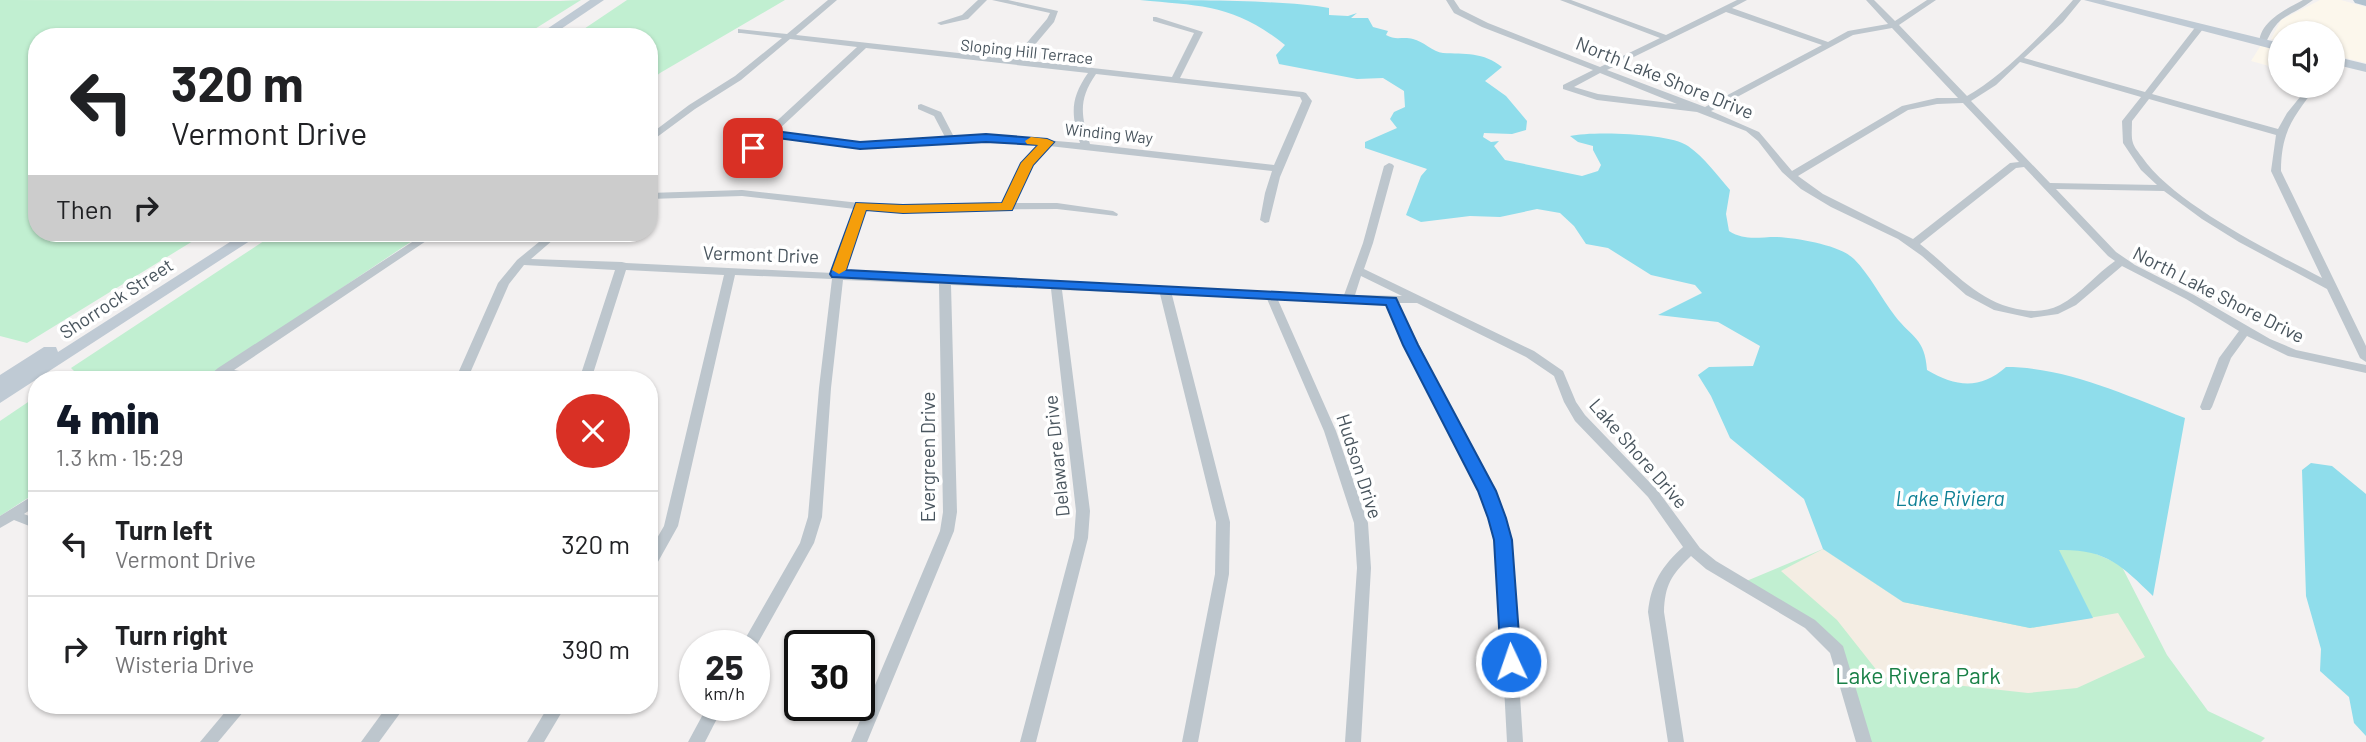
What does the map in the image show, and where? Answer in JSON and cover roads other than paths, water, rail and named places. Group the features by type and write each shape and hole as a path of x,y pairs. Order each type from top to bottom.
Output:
{"main road":[{"path":"555,28 598,0"},
{"path":"568,28 610,0"},
{"path":"2090,0 2268,44"},
{"path":"2359,0 2366,2"},
{"path":"2345,63 2366,68"},
{"name":"Shorrock Street","path":"0,385 222,242"},
{"name":"Shorrock Street","path":"41,371 240,242"},
{"path":"0,385 117,322"},
{"name":"Shorrock Street","path":"0,397 28,379"}],"street":[{"path":"658,133 692,107 738,78 833,0"},
{"path":"941,23 965,17 983,0"},
{"path":"996,0 1050,9 1054,14 1015,64"},
{"name":"North Lake Shore Drive","path":"1450,0 1451,6 1467,17 1706,110 1760,135 1791,176 1807,188 1913,244 1962,288 1992,305 2034,314 2055,312 2066,306 2104,272 2122,261 2245,330 2292,353 2366,369"},
{"path":"1564,0 1668,38"},
{"path":"1579,6 1591,0"},
{"path":"1743,0 1566,87 1597,97 1706,110 1851,33 1895,25 1932,0"},
{"path":"1870,0 2104,247 2122,261"},
{"path":"1791,176 1905,108 1937,101 1966,100 1993,83 2060,20 2077,0"},
{"path":"2262,43 2264,33 2278,17 2309,0"},
{"path":"1726,9 1830,45"},
{"path":"1156,19 1199,32 1175,80"},
{"path":"2200,27 2127,121 2123,131 2141,162 2166,188 2205,218 2331,287"},
{"name":"Sloping Hill Terrace","path":"741,31 1303,95 1307,101 1279,169"},
{"path":"742,159 863,46"},
{"path":"2018,59 2280,132"},
{"path":"1086,146 1076,114 1079,94 1093,72"},
{"path":"2304,98 2284,121 2276,147 2276,171 2365,356"},
{"path":"921,107 938,114 951,139"},
{"name":"Winding Way","path":"767,133 860,145 986,138 1047,142 1279,169"},
{"path":"1007,207 1028,163 1047,142"},
{"path":"1913,244 2013,165 2025,164"},
{"path":"1348,298 1359,271 1389,166"},
{"path":"1265,220 1265,210 1279,169"},
{"path":"2047,186 2166,188"},
{"path":"658,196 742,193 903,209 1080,208 1113,214"},
{"path":"759,630 807,543 815,517 825,388 838,274 861,206"},
{"path":"224,371 419,242"},
{"path":"465,371 503,283 521,262 544,242"},
{"name":"Vermont Drive","path":"521,262 838,274 1271,296 1419,300"},
{"path":"588,371 622,265"},
{"path":"658,549 671,526 731,270"},
{"name":"Lake Shore Drive","path":"1359,271 1551,366 1565,385 1570,402 1580,418 1653,494 1692,547 1711,565 1810,624 1837,650 1864,742"},
{"name":"Evergreen Drive","path":"859,742 947,531 950,512 945,280"},
{"name":"Delaware Drive","path":"1028,742 1081,538 1083,512 1056,286"},
{"path":"1165,291 1223,522 1222,574 1190,742"},
{"name":"Hudson Drive","path":"1271,296 1330,431 1361,523 1364,568 1353,742"},
{"path":"1391,301 1410,345 1487,491 1497,518 1503,540 1515,742"},
{"path":"2206,407 2225,358 2245,330"},
{"path":"0,523 28,504"},
{"path":"15,513 28,521"},
{"path":"1676,742 1656,612 1657,592 1667,570 1692,547"},
{"path":"208,742 233,714"},
{"path":"369,742 391,714"},
{"path":"535,742 552,714"},
{"path":"696,742 707,721"}],"water":[{"name":"Lake Riviera","path":"1140,0 1263,2 1329,8 1329,15 1348,16 1357,13 1351,18 1368,18 1373,27 1388,31 1386,35 1390,37 1417,40 1443,53 1474,55 1488,59 1502,67 1485,81 1506,96 1527,121 1526,130 1512,134 1484,133 1483,137 1491,142 1499,141 1494,146 1505,160 1582,176 1598,171 1601,165 1593,146 1578,142 1570,136 1630,134 1679,142 1700,156 1730,190 1726,214 1729,231 1746,237 1776,237 1817,243 1847,254 1865,272 1895,316 1917,339 1924,351 1927,370 1938,376 1968,384 1987,380 2006,367 2029,368 2097,384 2185,418 2153,596 2112,561 2089,552 2059,550 2093,618 2030,628 1903,602 1823,549 1804,499 1730,438 1698,375 1709,367 1753,366 1760,346 1718,322 1658,315 1702,293 1695,285 1651,275 1608,248 1586,244 1574,226 1560,213 1537,209 1500,217 1470,216 1421,222 1406,215 1421,176 1427,169 1365,148 1365,142 1397,128 1390,119 1394,112 1405,107 1404,91 1383,78 1357,79 1279,64 1276,55 1285,45 1233,14 1199,6"},
{"path":"2311,463 2332,466 2366,494 2366,736 2354,723 2349,697 2320,671 2321,649 2306,596 2302,470"}],"park label":[{"name":"Lake Rivera Park","path":"1918,675"}]}
